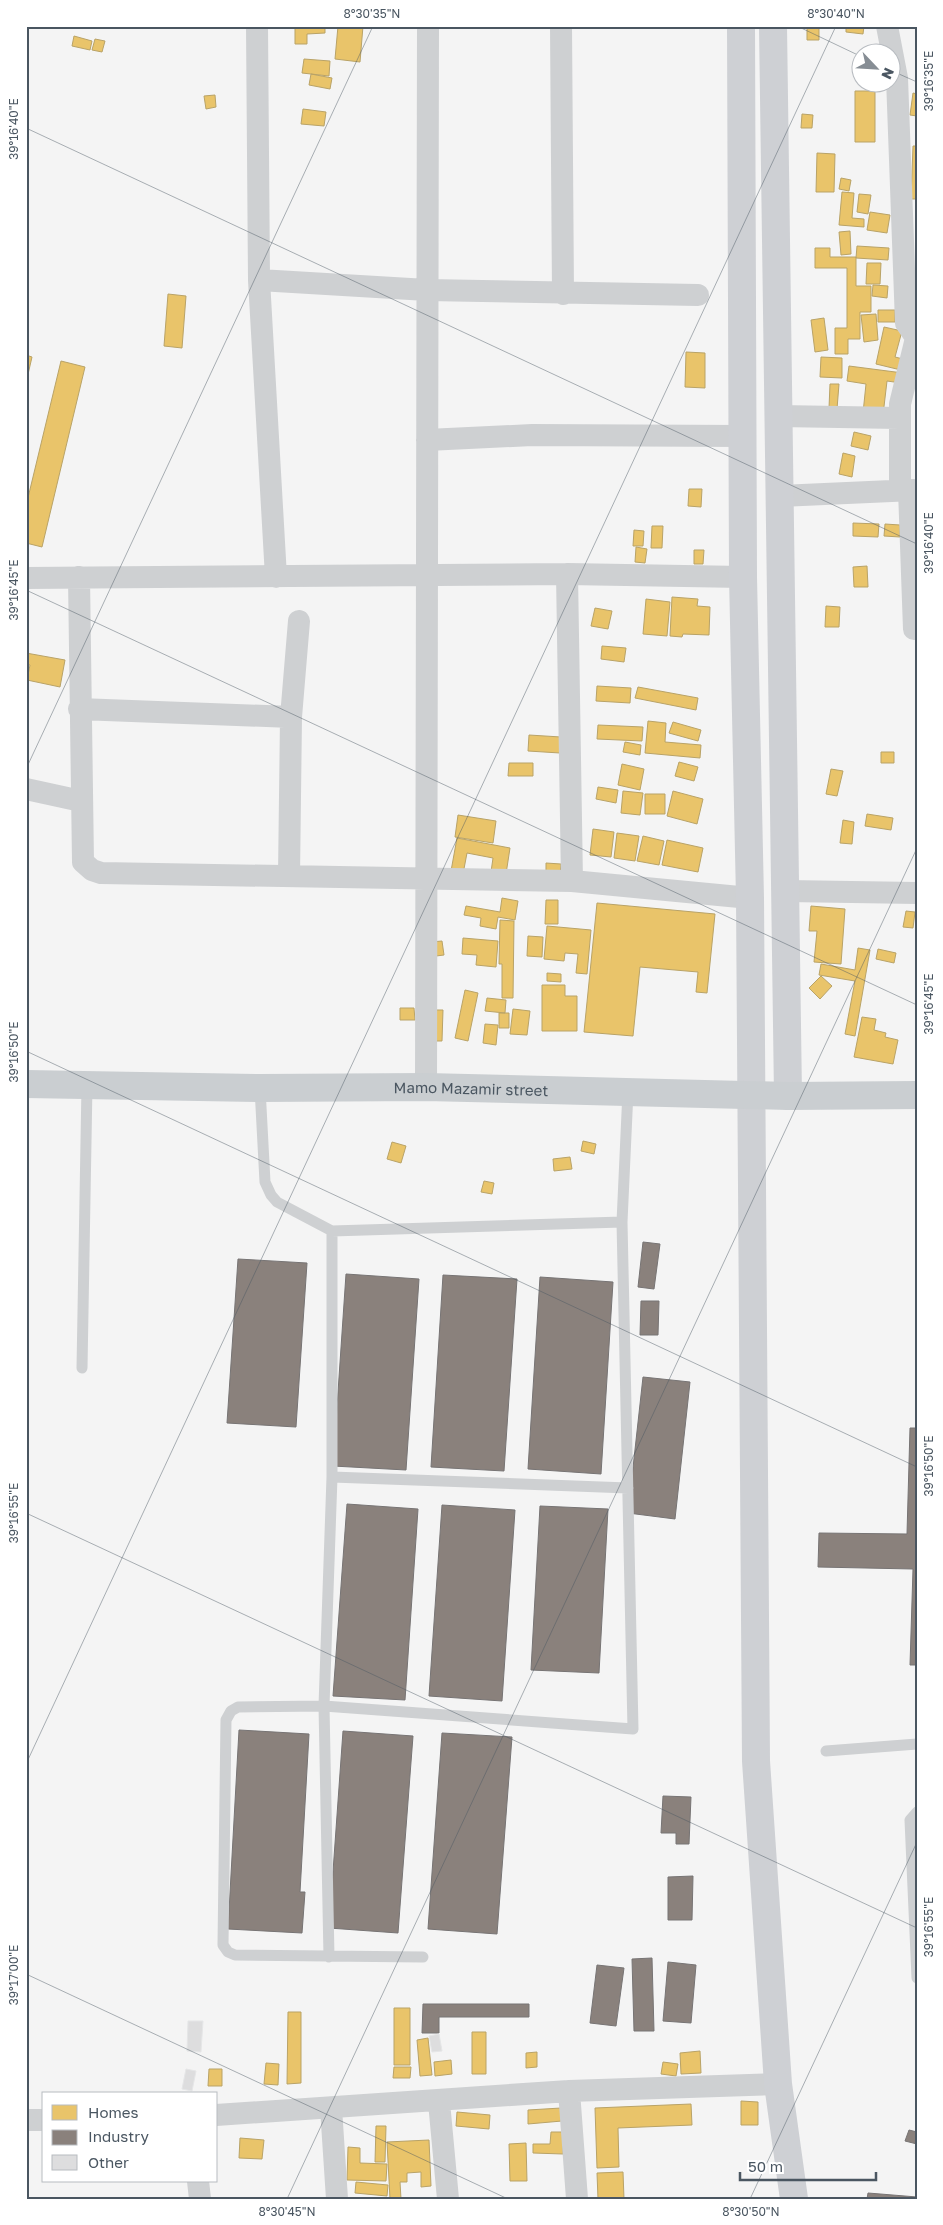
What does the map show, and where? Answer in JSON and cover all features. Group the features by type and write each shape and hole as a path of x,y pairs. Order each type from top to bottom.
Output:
{"main road":[{"path":"741,26 743,578 750,898 756,1761 778,2084 794,2199"},
{"path":"773,26 788,1096"},
{"name":"Mamo Mazamir street","path":"26,1084 260,1088 426,1087 788,1096 917,1095"}],"street":[{"path":"257,26 259,280 276,577"},
{"path":"426,1087 428,26"},
{"path":"561,26 563,294"},
{"path":"887,26 907,78 906,323 916,339 900,404 899,418 909,490 914,629 917,629"},
{"path":"259,280 427,290 698,295"},
{"path":"779,416 899,418"},
{"path":"427,440 532,434 743,436"},
{"path":"780,496 909,490"},
{"path":"26,578 567,574 743,578"},
{"path":"567,574 572,882"},
{"path":"79,577 79,709 83,862 92,870 101,873 572,882 750,898"},
{"path":"289,876 291,717 299,621"},
{"path":"79,709 291,717"},
{"path":"26,789 81,801"},
{"path":"786,891 917,893"},
{"path":"218,2115 439,2102 569,2091 778,2084"},
{"path":"569,2091 577,2199"},
{"path":"439,2102 448,2199"},
{"path":"331,2108 337,2199"},
{"path":"26,2120 42,2120"},
{"path":"198,2182 200,2199"}],"lane":[{"path":"82,1368 87,1085"},
{"path":"260,1088 265,1182 271,1195 287,1209 332,1231 622,1222"},
{"path":"422,1957 329,1958 235,1955 228,1952 223,1945 226,1720 232,1711 238,1707 324,1706 633,1729 622,1222 628,1091"},
{"path":"329,1958 324,1706 332,1477 332,1231"},
{"path":"332,1477 628,1488"},
{"path":"826,1751 917,1744"},
{"path":"917,1812 910,1820 917,1978"}],"building: Homes":[{"path":"295,26 325,26 325,33 307,34 307,44 295,44"},
{"path":"338,26 363,26 360,62 335,59"},
{"path":"807,26 819,26 819,40 807,40"},
{"path":"846,26 864,26 863,34 846,32"},
{"path":"74,36 92,41 90,50 72,46"},
{"path":"95,39 105,41 102,52 92,50"},
{"path":"304,59 330,61 329,76 302,73"},
{"path":"311,74 332,78 330,89 309,85"},
{"path":"855,92 875,92 875,142 855,142"},
{"path":"913,93 917,94 917,116 910,115"},
{"path":"215,95 216,107 206,109 204,96"},
{"path":"303,109 326,112 324,126 301,124"},
{"path":"802,114 813,115 812,128 801,128"},
{"path":"913,146 917,146 917,199 911,199"},
{"path":"817,153 835,154 834,192 816,192"},
{"path":"841,178 851,180 849,191 839,189"},
{"path":"842,192 854,193 852,218 864,219 864,227 839,225"},
{"path":"859,194 871,195 868,214 857,212"},
{"path":"870,212 890,215 887,233 867,230"},
{"path":"850,231 851,254 841,255 839,232"},
{"path":"857,246 889,248 888,260 856,258"},
{"path":"815,248 830,248 830,257 856,257 856,286 871,286 871,312 860,312 860,339 848,339 848,354 835,354 835,328 847,328 847,268 815,268"},
{"path":"867,263 881,263 880,284 866,284"},
{"path":"873,285 888,286 887,298 872,296"},
{"path":"168,294 186,296 182,348 164,346"},
{"path":"878,310 895,310 895,322 878,322"},
{"path":"876,314 878,340 864,342 861,315"},
{"path":"824,318 828,350 815,352 811,320"},
{"path":"884,327 902,331 895,357 907,360 905,371 876,364"},
{"path":"686,352 705,353 705,388 685,387"},
{"path":"26,355 32,357 26,383"},
{"path":"821,357 842,358 842,378 820,377"},
{"path":"61,361 85,367 42,547 26,543 26,506"},
{"path":"849,366 903,373 901,383 887,381 883,415 863,413 866,384 847,381"},
{"path":"830,384 839,384 837,409 829,408"},
{"path":"854,432 871,436 868,450 851,446"},
{"path":"843,453 855,456 852,477 839,474"},
{"path":"689,489 702,489 701,507 688,506"},
{"path":"853,523 879,524 878,537 853,536"},
{"path":"885,524 900,525 900,537 884,536"},
{"path":"652,526 663,526 662,548 651,548"},
{"path":"634,530 644,531 643,546 633,546"},
{"path":"636,547 647,549 645,563 635,562"},
{"path":"694,550 704,550 703,564 694,564"},
{"path":"867,566 868,587 854,587 853,567"},
{"path":"672,597 698,599 697,606 710,607 709,635 683,634 682,637 670,636"},
{"path":"646,599 670,602 667,636 643,634"},
{"path":"826,606 840,607 839,627 825,627"},
{"path":"595,608 612,611 608,629 591,626"},
{"path":"602,646 626,648 624,662 601,659"},
{"path":"26,653 65,660 60,687 27,680 30,665 26,664"},
{"path":"597,686 631,688 630,703 596,701"},
{"path":"638,687 698,698 696,710 635,698"},
{"path":"648,721 666,723 665,742 701,745 700,758 645,753"},
{"path":"673,722 701,730 698,741 669,733"},
{"path":"598,725 643,727 642,741 597,739"},
{"path":"529,735 561,737 560,753 528,751"},
{"path":"625,742 641,745 640,755 623,752"},
{"path":"881,752 894,752 894,763 881,763"},
{"path":"679,762 698,767 694,781 675,776"},
{"path":"509,763 533,763 533,776 508,776"},
{"path":"622,764 644,769 640,790 618,785"},
{"path":"831,769 843,771 837,796 826,794"},
{"path":"598,787 618,790 616,803 596,799"},
{"path":"623,791 643,793 640,815 621,813"},
{"path":"673,791 703,799 697,824 667,816"},
{"path":"645,794 665,794 665,814 645,814"},
{"path":"867,814 893,818 891,830 865,826"},
{"path":"458,815 496,821 493,843 455,837"},
{"path":"843,820 854,822 852,844 840,843"},
{"path":"593,829 614,832 611,857 590,855"},
{"path":"617,833 639,836 635,861 614,858"},
{"path":"643,836 664,841 659,865 637,861"},
{"path":"457,838 510,848 506,874 491,872 493,858 467,853 463,874 451,871"},
{"path":"667,840 703,848 698,872 662,865"},
{"path":"546,863 561,864 560,875 546,874"},
{"path":"502,898 518,901 515,920 498,917 496,929 480,926 481,918 464,915 466,906 500,912"},
{"path":"546,900 558,900 558,924 545,924"},
{"path":"597,903 715,914 707,993 696,992 698,972 640,967 633,1036 584,1032"},
{"path":"811,906 845,909 841,964 814,962 817,931 809,931"},
{"path":"906,911 915,912 913,928 903,927"},
{"path":"500,920 514,921 513,998 502,998 502,964 499,964"},
{"path":"547,926 591,930 587,974 576,973 578,954 565,953 564,961 544,959"},
{"path":"528,936 543,937 542,957 527,956"},
{"path":"463,938 498,941 496,967 476,965 477,955 462,954"},
{"path":"442,941 444,955 420,958 419,943"},
{"path":"858,948 870,950 855,1036 845,1034 855,981 819,975 821,964 855,970"},
{"path":"878,949 896,953 894,963 876,959"},
{"path":"547,973 561,974 561,982 547,981"},
{"path":"821,976 832,986 820,999 809,988"},
{"path":"542,985 565,985 565,996 577,996 577,1031 542,1031"},
{"path":"465,990 478,993 468,1041 455,1038"},
{"path":"487,998 506,1000 505,1013 485,1011"},
{"path":"400,1008 414,1008 415,1020 400,1020"},
{"path":"513,1009 530,1011 527,1035 510,1034"},
{"path":"418,1010 443,1010 442,1041 418,1041"},
{"path":"499,1013 509,1013 509,1028 499,1028"},
{"path":"862,1017 876,1019 874,1030 886,1033 885,1037 898,1040 893,1064 854,1057"},
{"path":"485,1024 498,1025 496,1045 483,1043"},
{"path":"583,1141 596,1144 594,1154 581,1151"},
{"path":"392,1142 406,1146 401,1163 387,1159"},
{"path":"570,1157 572,1169 554,1171 553,1159"},
{"path":"484,1181 494,1183 492,1194 481,1192"},
{"path":"394,2008 410,2008 410,2065 394,2065"},
{"path":"288,2012 301,2012 301,2083 287,2084"},
{"path":"472,2032 486,2032 486,2074 472,2074"},
{"path":"428,2038 432,2075 420,2076 417,2040"},
{"path":"700,2051 701,2073 681,2074 680,2053"},
{"path":"537,2052 537,2067 526,2068 526,2053"},
{"path":"451,2060 452,2074 435,2076 434,2062"},
{"path":"663,2062 678,2064 676,2076 661,2074"},
{"path":"266,2063 279,2064 278,2085 264,2084"},
{"path":"394,2067 411,2067 410,2078 393,2078"},
{"path":"209,2069 222,2069 222,2086 208,2086"},
{"path":"741,2101 758,2102 758,2125 741,2125"},
{"path":"691,2104 692,2125 618,2128 619,2167 597,2168 595,2108"},
{"path":"561,2108 562,2121 528,2124 528,2110"},
{"path":"457,2112 490,2115 489,2129 456,2126"},
{"path":"376,2126 386,2126 385,2162 375,2162"},
{"path":"551,2132 563,2132 563,2154 533,2153 533,2144 550,2144"},
{"path":"240,2138 264,2140 262,2159 239,2158"},
{"path":"429,2140 431,2186 421,2187 421,2172 407,2173 407,2182 400,2182 401,2199 390,2199 387,2142"},
{"path":"526,2143 527,2181 510,2181 509,2144"},
{"path":"348,2147 360,2148 360,2163 387,2164 386,2181 347,2180"},
{"path":"623,2172 624,2199 598,2199 597,2173"},
{"path":"356,2182 388,2185 387,2196 355,2193"}],"building: Industry":[{"path":"643,1242 660,1244 654,1289 638,1287"},
{"path":"238,1259 307,1263 296,1427 227,1423"},
{"path":"346,1274 419,1279 406,1470 333,1466"},
{"path":"443,1275 517,1279 504,1471 431,1467"},
{"path":"540,1277 613,1282 601,1474 528,1469"},
{"path":"641,1301 659,1301 658,1335 640,1335"},
{"path":"643,1377 690,1382 675,1519 628,1513"},
{"path":"910,1428 917,1428 917,1665 910,1665 913,1569 818,1567 819,1533 907,1534"},
{"path":"347,1504 418,1509 405,1700 333,1696"},
{"path":"442,1505 515,1510 502,1701 429,1696"},
{"path":"540,1506 608,1509 599,1673 531,1670"},
{"path":"239,1730 309,1734 300,1892 305,1892 302,1933 228,1929"},
{"path":"343,1731 413,1736 398,1933 329,1928"},
{"path":"442,1733 512,1737 497,1934 428,1929"},
{"path":"663,1796 691,1797 689,1844 676,1844 676,1833 661,1833"},
{"path":"693,1876 692,1920 668,1920 668,1877"},
{"path":"652,1958 654,2031 634,2031 632,1959"},
{"path":"668,1962 696,1965 691,2023 663,2021"},
{"path":"597,1965 624,1968 616,2026 590,2023"},
{"path":"423,2004 529,2004 529,2017 439,2017 439,2033 422,2033"},
{"path":"909,2130 917,2132 917,2144 905,2141"},
{"path":"868,2193 917,2197 917,2199 867,2199"}],"building: Other":[{"path":"188,2021 203,2021 201,2052 187,2051"},
{"path":"439,2034 442,2051 432,2052 429,2036"},
{"path":"186,2069 196,2071 192,2091 182,2089"}]}
